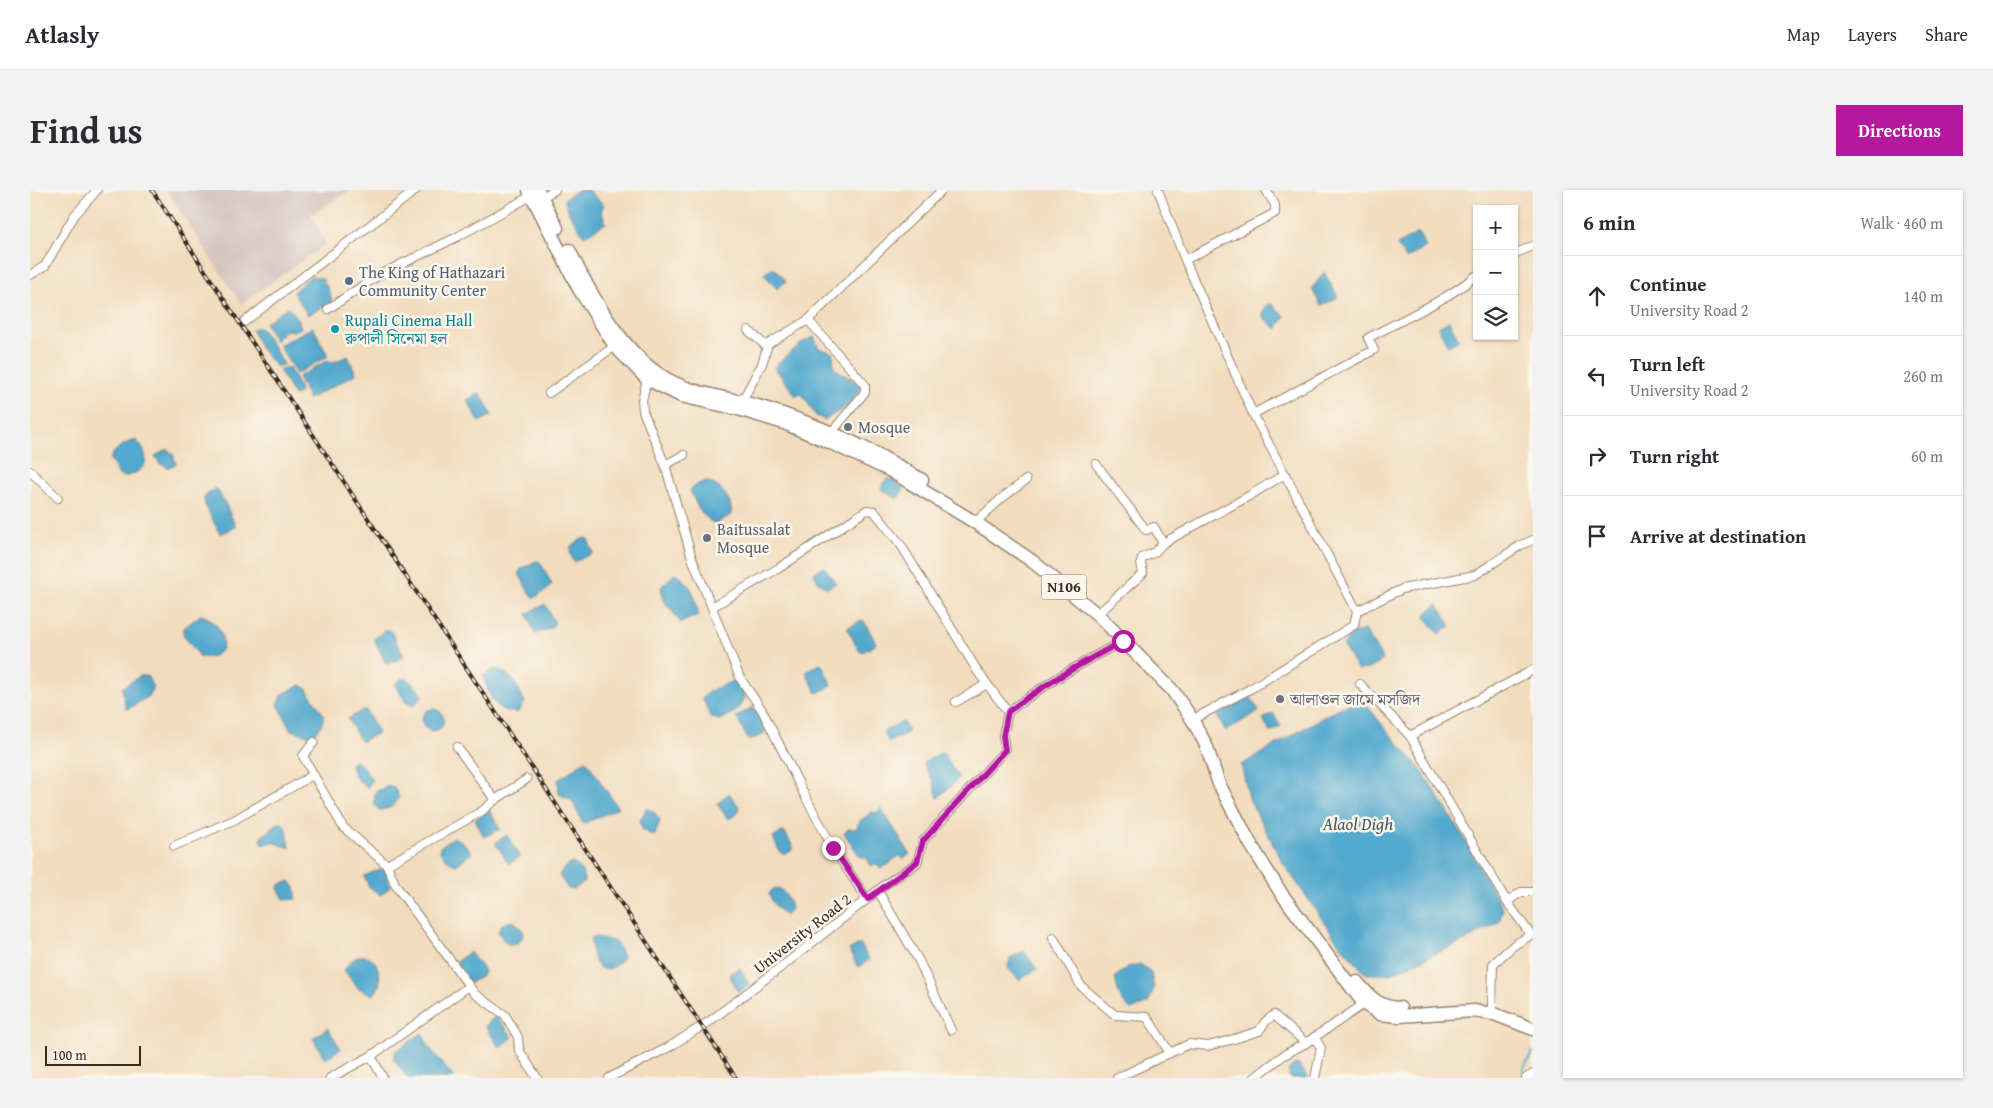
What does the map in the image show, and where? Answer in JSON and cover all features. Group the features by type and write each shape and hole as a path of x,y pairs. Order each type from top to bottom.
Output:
{"highway":[{"name":"N106","path":"535,193 579,290 615,346 647,379 681,396 738,409 784,423 889,470 976,523 1032,561 1098,615 1172,690 1192,719 1206,745 1219,784 1250,843 1281,893 1364,1004 1380,1014 1399,1016 1474,1010 1494,1014 1533,1029"},
{"name":"N106","path":"535,193 575,264 623,340 659,374 676,384 742,401 800,419 901,467 1048,564 1175,683 1199,716 1216,751 1232,794 1263,853 1293,898 1344,966 1374,1001 1396,1008 1464,1003 1492,1006 1533,1020"}],"street":[{"path":"30,275 45,266 74,216 97,190"},
{"path":"244,322 416,190"},
{"path":"328,309 379,275 457,237 535,193 555,190"},
{"path":"742,401 762,364 766,346 808,320 942,190"},
{"path":"1158,190 1186,260 1253,414 1358,611 1354,625 1250,689 1199,716"},
{"path":"1186,260 1275,214 1275,205 1266,190"},
{"path":"1518,252 1533,246"},
{"path":"1253,414 1374,350 1368,338 1444,299 1473,278"},
{"path":"808,320 866,386 865,392 831,433"},
{"path":"748,330 766,346"},
{"path":"549,393 615,346"},
{"path":"647,379 642,400 642,411 665,465 692,558 740,678 762,710 804,796 833,848 868,899"},
{"path":"665,465 684,455"},
{"path":"1096,464 1146,530 1154,527 1163,543"},
{"path":"30,471 58,498"},
{"path":"1100,612 1143,573 1142,558 1155,552 1163,543 1285,474"},
{"path":"980,518 1026,480"},
{"path":"712,607 779,568 867,510 874,511 901,546 943,617 987,684 1008,712 1031,694 1079,664 1123,641"},
{"path":"1358,611 1402,589 1475,575 1521,544 1533,540"},
{"path":"1410,736 1533,670"},
{"path":"956,702 987,684"},
{"path":"1360,684 1410,736 1507,902 1531,934 1514,945 1493,964 1492,1006"},
{"name":"University Road 2","path":"609,1078 669,1047 701,1027 917,862 923,841 1005,750 1003,736 1008,712"},
{"path":"314,742 303,756 343,827 387,865 396,886 475,994 505,1015 518,1037 518,1050 537,1078"},
{"path":"457,747 495,800"},
{"path":"174,846 234,820 314,775"},
{"path":"387,865 436,839 482,811 527,779"},
{"path":"878,891 919,961 951,1030"},
{"path":"1507,902 1521,892 1533,892"},
{"path":"1053,937 1081,986 1114,1014 1147,1017 1170,1054"},
{"path":"330,1078 371,1056 469,986"},
{"path":"1254,1078 1284,1055 1306,1043 1364,1004"},
{"path":"1117,1078 1189,1044 1208,1046 1259,1031 1265,1022 1274,1015 1306,1043"},
{"path":"1314,1037 1321,1048 1315,1078"},
{"path":"371,1056 383,1078"},
{"path":"1526,1078 1533,1074"}],"shaded area":[{"path":"166,190 351,190 311,215 326,244 241,304"}],"water":[{"path":"578,190 588,190 604,205 601,211 606,223 584,236 569,213 564,199"},
{"path":"1418,233 1426,247 1406,259 1397,245"},
{"path":"773,267 786,281 777,289 764,274"},
{"path":"1324,272 1338,297 1321,306 1312,289"},
{"path":"311,276 322,278 330,293 332,302 308,315 293,292"},
{"path":"1270,303 1285,316 1277,329 1263,317 1264,309"},
{"path":"288,307 298,318 301,328 294,331 285,330 275,341 265,323"},
{"path":"1449,321 1459,340 1448,346 1438,327"},
{"path":"313,327 328,356 296,374 279,345"},
{"path":"255,328 263,331 284,364 276,367 260,347 252,330"},
{"path":"814,337 819,348 833,353 834,368 862,386 852,403 825,420 816,416 802,394 796,396 774,367 803,342"},
{"path":"348,356 356,374 309,399 298,377 328,360 333,362"},
{"path":"289,368 299,387 300,392 294,396 279,370"},
{"path":"480,393 492,415 479,422 467,400"},
{"path":"136,440 145,453 145,463 138,472 123,477 119,475 110,459 121,446"},
{"path":"167,449 173,454 176,464 167,468 160,464 155,456"},
{"path":"889,478 904,489 897,499 881,489 883,483"},
{"path":"705,481 721,489 730,504 731,515 715,524 710,521 697,505 690,490"},
{"path":"216,488 236,527 220,534 205,505 204,497"},
{"path":"584,538 588,539 593,553 574,562 570,553 571,546"},
{"path":"536,561 540,562 552,584 547,590 534,598 529,593 519,573 521,569"},
{"path":"820,568 825,568 836,583 827,588 818,582 814,573"},
{"path":"675,573 686,582 692,591 698,615 681,623 662,598 661,587"},
{"path":"545,604 555,623 551,628 535,634 527,614"},
{"path":"1437,604 1451,626 1440,634 1424,616"},
{"path":"200,615 208,618 220,631 222,647 219,653 212,657 200,657 183,634 184,628"},
{"path":"861,620 864,621 876,643 862,652 859,651 847,628"},
{"path":"385,630 390,630 403,654 403,657 388,664 385,662 374,639"},
{"path":"1365,630 1383,660 1368,669 1358,670 1343,646 1351,634"},
{"path":"820,664 832,686 817,693 807,675 807,671"},
{"path":"495,669 506,674 514,681 525,702 518,712 503,710 498,707 491,697 483,676"},
{"path":"140,676 147,676 153,687 149,697 126,709 122,688"},
{"path":"403,678 408,679 423,695 413,706 406,703 395,684"},
{"path":"735,680 745,696 737,711 719,720 711,717 702,698 708,692"},
{"path":"301,685 306,688 324,715 320,728 310,736 291,730 278,704 283,694"},
{"path":"1250,696 1259,711 1226,731 1217,716"},
{"name":"Alaol Digh","path":"1359,702 1369,708 1422,771 1460,831 1503,909 1499,922 1467,940 1390,974 1366,974 1340,945 1283,863 1250,801 1241,765 1339,708"},
{"path":"751,708 755,708 766,730 763,734 749,741 736,717"},
{"path":"433,709 441,712 444,720 441,728 433,731 425,728 422,720 425,712"},
{"path":"366,710 378,733 361,742 348,719"},
{"path":"1273,713 1281,726 1270,732 1263,719"},
{"path":"903,722 908,730 907,733 889,742 883,732"},
{"path":"942,752 959,778 938,798 933,781 923,763"},
{"path":"356,760 372,780 367,788 353,772 351,764"},
{"path":"586,760 618,808 583,824 572,801 559,794 558,780"},
{"path":"388,786 394,787 399,797 391,807 379,810 374,804 375,792"},
{"path":"729,793 740,808 736,815 728,819 717,804"},
{"path":"647,808 654,812 660,820 655,835 651,835 642,829 640,820"},
{"path":"881,808 910,854 903,859 899,856 880,869 876,863 871,866 866,857 860,857 844,833 848,829 856,829 860,821 872,812 876,813"},
{"path":"489,810 500,829 484,837 475,819"},
{"path":"282,823 287,830 290,848 272,842 263,845 261,841 262,836 270,831 274,825"},
{"path":"785,832 793,847 791,851 784,855 773,838"},
{"path":"507,835 520,857 509,864 496,844 496,842"},
{"path":"454,837 464,843 472,853 456,865 448,861 440,852 440,847"},
{"path":"572,863 578,866 584,882 574,889 568,889 559,875 565,867"},
{"path":"380,869 386,870 390,887 381,895 369,887 364,876"},
{"path":"290,881 295,889 296,899 285,900 278,889 279,885"},
{"path":"779,888 787,897 791,909 785,916 772,902 769,893 773,889"},
{"path":"515,922 524,932 520,940 512,945 506,943 498,932 501,925"},
{"path":"596,937 614,941 621,951 623,957 616,965 609,969 599,967 595,962 591,938"},
{"path":"857,945 861,945 869,960 859,967 849,950"},
{"path":"1024,951 1037,969 1019,980 1008,968 1010,958"},
{"path":"470,952 484,971 482,976 470,983 457,964 457,961"},
{"path":"359,956 367,956 376,963 379,984 373,995 358,988 344,970 351,961"},
{"path":"1140,964 1151,972 1154,988 1148,1003 1131,1010 1124,1003 1120,995 1115,977 1128,967"},
{"path":"740,968 750,985 738,992 729,974"},
{"path":"496,1017 513,1037 501,1047 499,1047 485,1026"},
{"path":"328,1028 341,1049 325,1059 313,1038"},
{"path":"422,1033 429,1047 454,1078 408,1078 393,1059 396,1051"},
{"path":"1298,1064 1308,1078 1290,1078 1288,1070 1293,1065"}],"waterway":[{"path":"1527,1076 1523,1069 1533,1052"}],"railway":[{"path":"152,190 736,1078"}],"place":[{"name":"The King of Hathazari Community Center","path":"349,281"},
{"name":"Rupali Cinema Hall রুপালী সিনেমা হল","path":"335,329"},
{"name":"Mosque","path":"848,427"},
{"name":"Baitussalat Mosque","path":"707,538"},
{"name":"আলাওল জামে মসজিদ","path":"1280,699"}],"route":[{"path":"833,848 868,899 917,862 923,841 1005,750 1003,736 1008,712 1031,694 1079,664 1123,641"}]}
